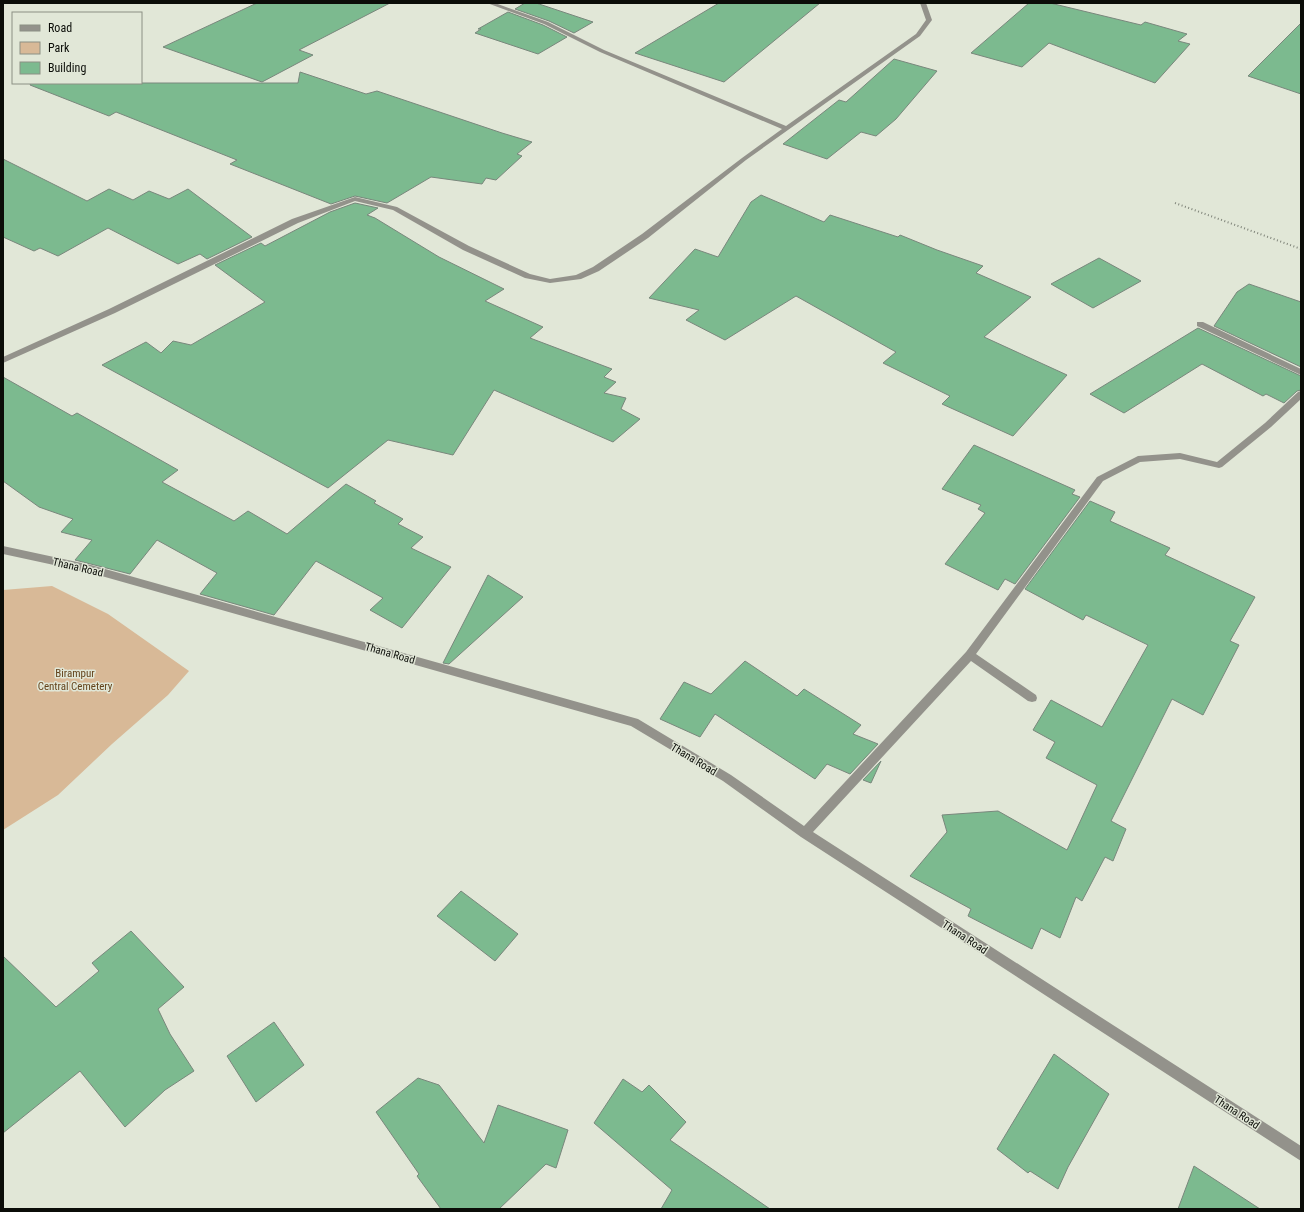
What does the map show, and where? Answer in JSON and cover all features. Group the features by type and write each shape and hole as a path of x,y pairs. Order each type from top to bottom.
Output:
{"street":[{"path":"490,3 546,23 602,50 786,128"},
{"path":"3,360 112,311 295,221 355,199 395,208 466,248 528,276 550,281 578,277 596,269 645,236 786,128 918,35 929,20 923,3"},
{"path":"1200,324 1301,372"},
{"path":"805,833 970,655 1100,479 1138,459 1180,456 1219,465 1268,425 1301,394"},
{"name":"Thana Road","path":"3,550 91,569 634,722 727,778 805,833 1301,1154"},
{"path":"970,655 1032,698"}],"path":[{"path":"1175,204 1301,248"}],"green space":[{"name":"Birampur Central Cemetery","path":"52,586 108,614 189,671 168,695 112,744 58,795 3,830 3,590"}],"building":[{"path":"257,3 390,3 299,50 313,55 262,82 163,47"},
{"path":"525,3 536,3 593,22 574,33 549,21 515,9"},
{"path":"719,3 820,3 724,82 635,53"},
{"path":"1029,3 1050,3 1141,25 1145,22 1187,34 1178,41 1190,44 1155,83 1049,43 1022,67 971,53"},
{"path":"508,12 543,25 567,37 538,54 475,33 481,29 478,29"},
{"path":"1301,23 1301,94 1248,76"},
{"path":"894,59 937,71 896,119 876,136 861,132 827,159 783,144 839,100 846,102"},
{"path":"300,72 366,94 377,91 532,142 517,154 522,156 496,180 486,178 482,184 431,177 387,203 355,196 331,204 230,164 237,160 116,112 109,116 30,85 142,83 298,83"},
{"path":"3,159 87,201 109,189 133,200 149,191 169,199 188,189 252,237 207,259 200,254 178,264 108,228 58,256 40,248 34,251 3,237"},
{"path":"761,195 824,222 830,215 898,237 900,235 983,266 976,273 1031,297 984,337 1067,375 1013,436 942,404 950,396 883,363 896,352 796,296 725,340 686,320 699,310 649,298 695,249 718,257 751,202"},
{"path":"355,203 378,208 367,215 375,218 439,257 504,289 485,301 543,327 530,338 612,369 604,377 616,382 604,393 626,398 621,409 640,419 613,442 494,390 453,455 388,440 328,488 102,365 146,342 161,353 173,341 191,345 265,302 215,265 261,243 265,246 330,212"},
{"path":"1099,258 1141,281 1093,308 1051,284"},
{"path":"1249,284 1301,302 1301,367 1214,326 1237,292"},
{"path":"1198,328 1301,376 1301,390 1297,391 1284,403 1266,394 1263,396 1202,364 1124,413 1090,394"},
{"path":"3,377 72,416 77,413 178,470 162,482 234,521 248,511 287,534 346,484 376,501 374,503 403,519 398,524 423,537 411,548 451,567 402,628 370,610 383,598 316,561 274,615 200,594 217,573 157,540 130,574 75,560 92,540 61,532 73,519 39,507 3,481"},
{"path":"974,445 1075,490 1072,494 1080,497 1015,584 1005,579 998,590 945,564 985,513 978,509 981,505 942,489"},
{"path":"1090,501 1115,512 1110,521 1170,548 1165,555 1255,597 1230,641 1239,645 1203,715 1172,699 1111,821 1126,829 1113,861 1105,857 1082,901 1076,897 1060,938 1041,928 1032,949 968,916 971,909 910,876 947,832 942,815 998,811 1067,850 1097,785 1046,758 1055,742 1033,730 1051,700 1102,727 1148,645 1086,615 1083,620 1025,589"},
{"path":"488,575 523,597 449,664 443,663"},
{"path":"745,661 797,696 804,689 861,725 853,734 878,744 850,774 827,764 815,779 715,714 700,737 660,719 684,682 711,694"},
{"path":"881,761 871,783 863,780"},
{"path":"461,891 518,934 495,961 437,916"},
{"path":"131,931 184,987 158,1009 170,1034 194,1071 165,1090 125,1127 80,1071 3,1133 3,956 56,1007 99,971 92,963"},
{"path":"274,1022 304,1065 256,1102 227,1056"},
{"path":"1054,1054 1109,1094 1068,1167 1058,1189 1030,1171 1028,1173 997,1149"},
{"path":"418,1078 439,1085 484,1143 498,1105 568,1130 556,1168 546,1164 499,1209 441,1209 417,1176 419,1174 376,1112"},
{"path":"623,1079 642,1092 649,1085 686,1122 670,1140 770,1209 661,1209 672,1190 594,1123"},
{"path":"1194,1166 1260,1209 1178,1209"}]}
